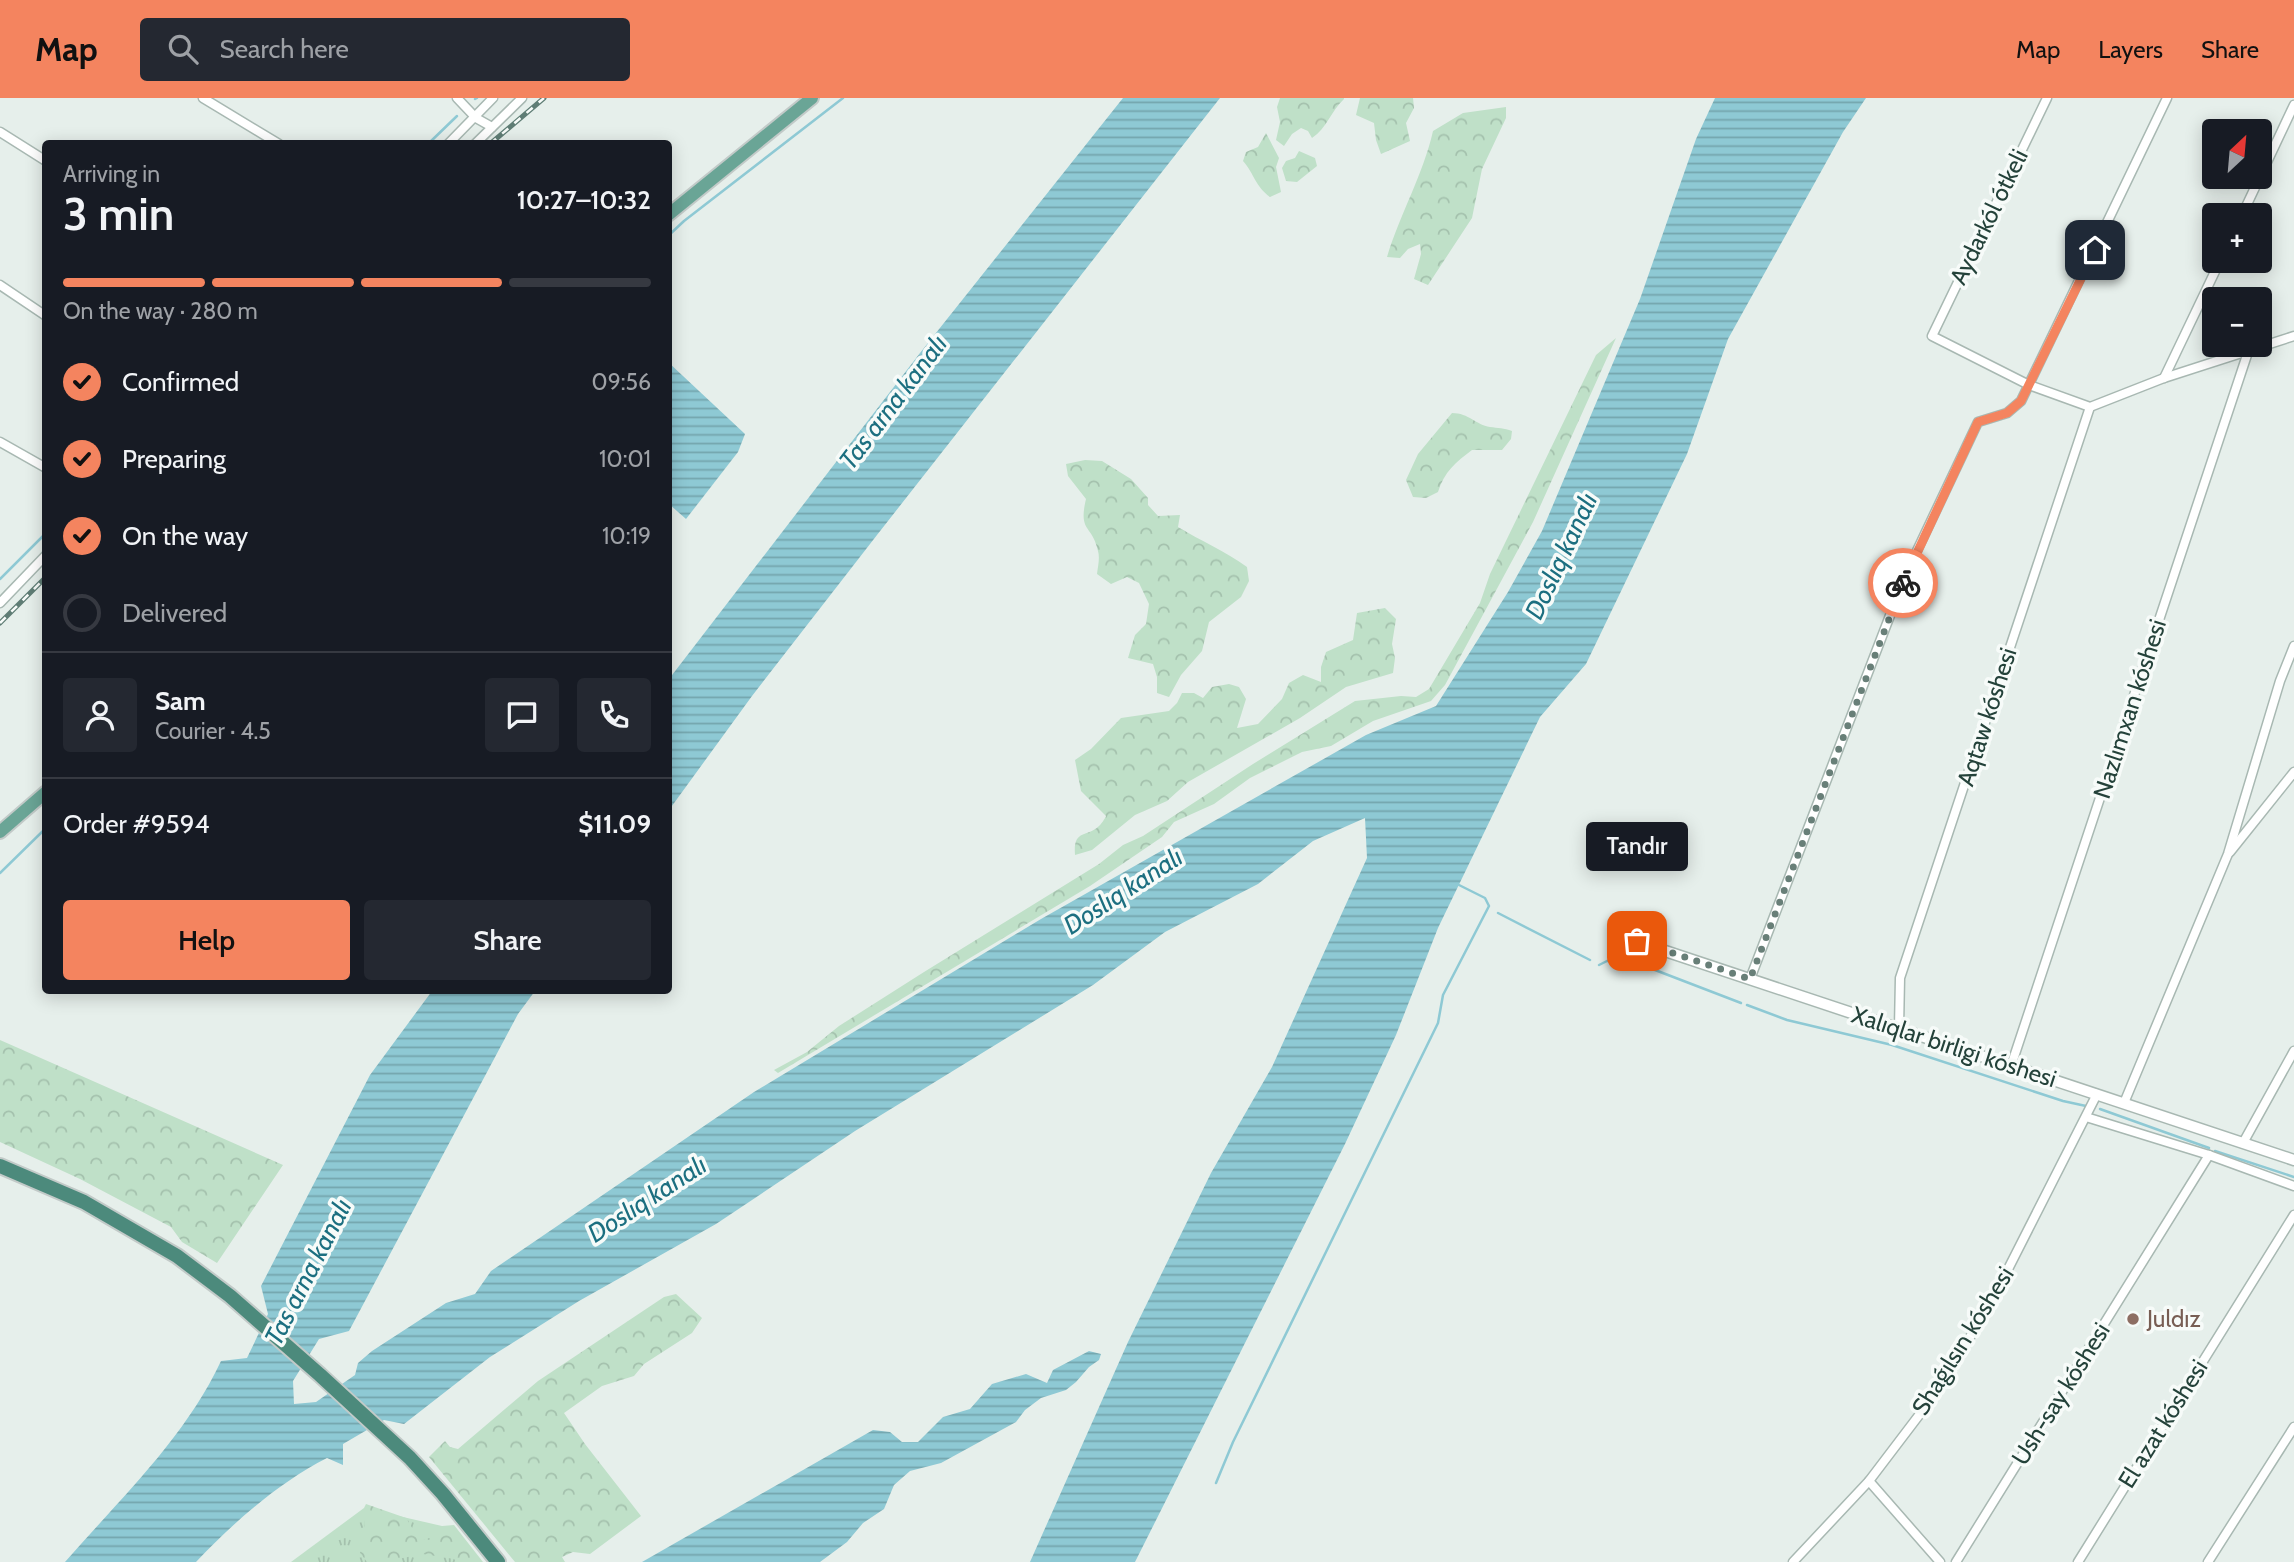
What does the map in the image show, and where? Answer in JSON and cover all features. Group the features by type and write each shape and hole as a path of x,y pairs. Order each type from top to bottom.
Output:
{"highway":[{"path":"0,1166 84,1202 177,1256 257,1319 387,1437 443,1494 498,1562"}],"main road":[{"path":"672,212 812,98"},
{"path":"0,832 42,795"}],"street":[{"path":"203,98 272,140"},
{"path":"457,98 476,118 492,127"},
{"path":"452,140 493,98"},
{"path":"479,140 522,98"},
{"name":"Aydarkól ótkeli","path":"2029,385 1932,336 2047,98"},
{"path":"1750,979 1912,562 1978,422 2007,413 2021,401 2167,98"},
{"path":"2248,203 2294,105"},
{"path":"0,132 42,158"},
{"path":"2164,378 2214,273"},
{"path":"0,285 42,313"},
{"path":"2272,344 2294,336"},
{"path":"2029,385 2090,407 2164,378 2232,357"},
{"name":"Nazlımxan kóshesi","path":"2011,1066 2246,357"},
{"name":"Aqtaw kóshesi","path":"1899,1028 1900,978 2090,407"},
{"path":"0,442 42,466"},
{"path":"0,601 42,559"},
{"path":"2124,1103 2228,855 2280,681 2294,646"},
{"path":"2228,855 2294,772"},
{"name":"Xalıqlar birligi kóshesi","path":"1614,934 2294,1160"},
{"path":"2244,1143 2294,1051"},
{"name":"Shaǵılsın kóshesi","path":"1793,1562 1869,1481 1945,1381 2002,1281 2096,1094"},
{"path":"2085,1117 2209,1155 2294,1186"},
{"name":"Ush-say kóshesi","path":"1956,1562 2209,1155"},
{"name":"El azat kóshesi","path":"2078,1562 2294,1215"},
{"path":"2208,1562 2294,1427"},
{"path":"1869,1481 1940,1562"}],"green space":[{"path":"1280,98 1344,99 1312,138 1308,131 1301,128 1292,134 1284,146 1276,140 1280,122 1277,107"},
{"path":"1360,98 1413,98 1414,108 1406,123 1410,141 1381,154 1374,123 1356,115"},
{"path":"1506,107 1506,118 1482,169 1472,218 1428,285 1414,279 1421,254 1420,244 1408,249 1400,258 1387,257 1433,131 1463,113"},
{"path":"1266,133 1279,158 1276,167 1281,192 1270,197 1261,189 1243,161 1246,152 1258,147"},
{"path":"1299,151 1315,158 1317,166 1297,182 1286,181 1282,168 1286,161 1295,158"},
{"path":"1616,338 1533,522 1445,685 1431,701 1373,721 1331,746 1302,752 1250,778 1214,804 1174,822 1162,837 1090,886 778,1073 774,1070 807,1052 839,1026 924,972 1099,864 1123,845 1143,836 1355,701 1416,697 1429,689 1480,603 1490,574 1596,355"},
{"path":"1452,413 1463,415 1485,426 1512,431 1511,439 1502,450 1472,450 1451,468 1438,492 1426,498 1413,497 1406,480 1418,454"},
{"path":"1085,460 1102,461 1131,479 1148,498 1148,505 1158,516 1180,515 1178,527 1247,567 1249,581 1241,597 1209,622 1202,651 1181,675 1169,697 1157,693 1157,677 1153,664 1128,658 1135,635 1146,624 1149,604 1139,583 1127,577 1111,584 1097,574 1098,551 1084,518 1086,499 1068,476 1066,464"},
{"path":"1385,608 1396,619 1392,644 1395,658 1393,673 1346,687 1300,718 1188,782 1167,801 1135,815 1092,850 1075,855 1078,838 1100,826 1106,816 1081,791 1075,760 1091,749 1121,718 1169,711 1182,693 1194,693 1203,698 1212,687 1229,684 1239,687 1246,699 1237,728 1258,724 1282,699 1289,683 1303,675 1321,682 1321,667 1326,652 1353,640 1357,613"},
{"path":"0,1040 283,1165 217,1263 182,1242 171,1227 80,1179 0,1142"},
{"path":"676,1294 702,1318 692,1333 644,1364 634,1376 602,1386 564,1413 641,1516 590,1554 573,1552 562,1557 565,1562 515,1562 429,1457 445,1441 450,1447 458,1449 538,1381 664,1297"},
{"path":"366,1504 406,1518 419,1539 431,1539 442,1526 454,1525 483,1562 457,1562 454,1559 423,1554 383,1562 367,1562 360,1553"},
{"path":"364,1508 442,1526 470,1562 291,1562"}],"water":[{"name":"Tas arna kanalı","path":"1123,98 1220,98 752,696 672,806 672,675 920,353"},
{"path":"1715,98 1866,98 1843,132 1728,339 1687,454 1586,664 1540,717 1438,928 1396,1035 1345,1144 1135,1562 1030,1562 1128,1342 1211,1173 1272,1067 1367,858 1365,818 1313,841 1258,884 1165,932 1093,985 855,1131 716,1224 579,1301 490,1357 404,1424 384,1420 343,1444 343,1465 327,1458 291,1479 241,1518 196,1562 65,1562 170,1442 206,1389 221,1361 247,1358 268,1314 261,1286 370,1075 430,994 533,994 518,1014 349,1331 319,1339 293,1381 294,1404 316,1402 355,1375 358,1363 372,1351 446,1303 475,1294 491,1271 754,1092 1041,919 1366,735 1436,706 1508,592 1542,531 1640,299 1696,139"},
{"path":"672,366 745,434 738,452 686,519 672,507"},
{"path":"1089,1351 1101,1354 1099,1360 1066,1390 1041,1398 1025,1410 1016,1422 941,1463 910,1471 894,1485 884,1509 863,1523 847,1542 820,1562 642,1562 873,1430 890,1432 902,1442 918,1442 943,1417 970,1409 992,1384 1026,1374 1047,1383 1053,1370"}],"waterway":[{"path":"672,232 843,98"},
{"path":"432,140 457,116"},
{"path":"0,579 42,537"},
{"path":"0,873 42,832"},
{"path":"1216,1483 1233,1442 1438,1023 1443,995 1489,906 1485,898 1457,884"},
{"path":"1498,913 1590,960"},
{"path":"1599,965 1607,961 1629,960 1741,1003"},
{"path":"1747,1005 1787,1020 1892,1045 2063,1101 2086,1106"},
{"path":"2100,1109 2209,1148"},
{"path":"2215,1151 2294,1177"}],"railway":[{"path":"495,140 544,98"},
{"path":"0,623 42,581"}],"way so far":[{"path":"1637,941 1750,979 1903,583"}],"place":[{"name":"Tandır","path":"1637,941"},
{"name":"Juldız","path":"2133,1319"}],"route":[{"path":"1903,583 1978,422 2007,413 2021,401 2095,250"}],"water label":[{"name":"Doslıq kanalı","path":"1561,556"},
{"name":"Doslıq kanalı","path":"1123,891"},
{"name":"Doslıq kanalı","path":"647,1199"}]}
